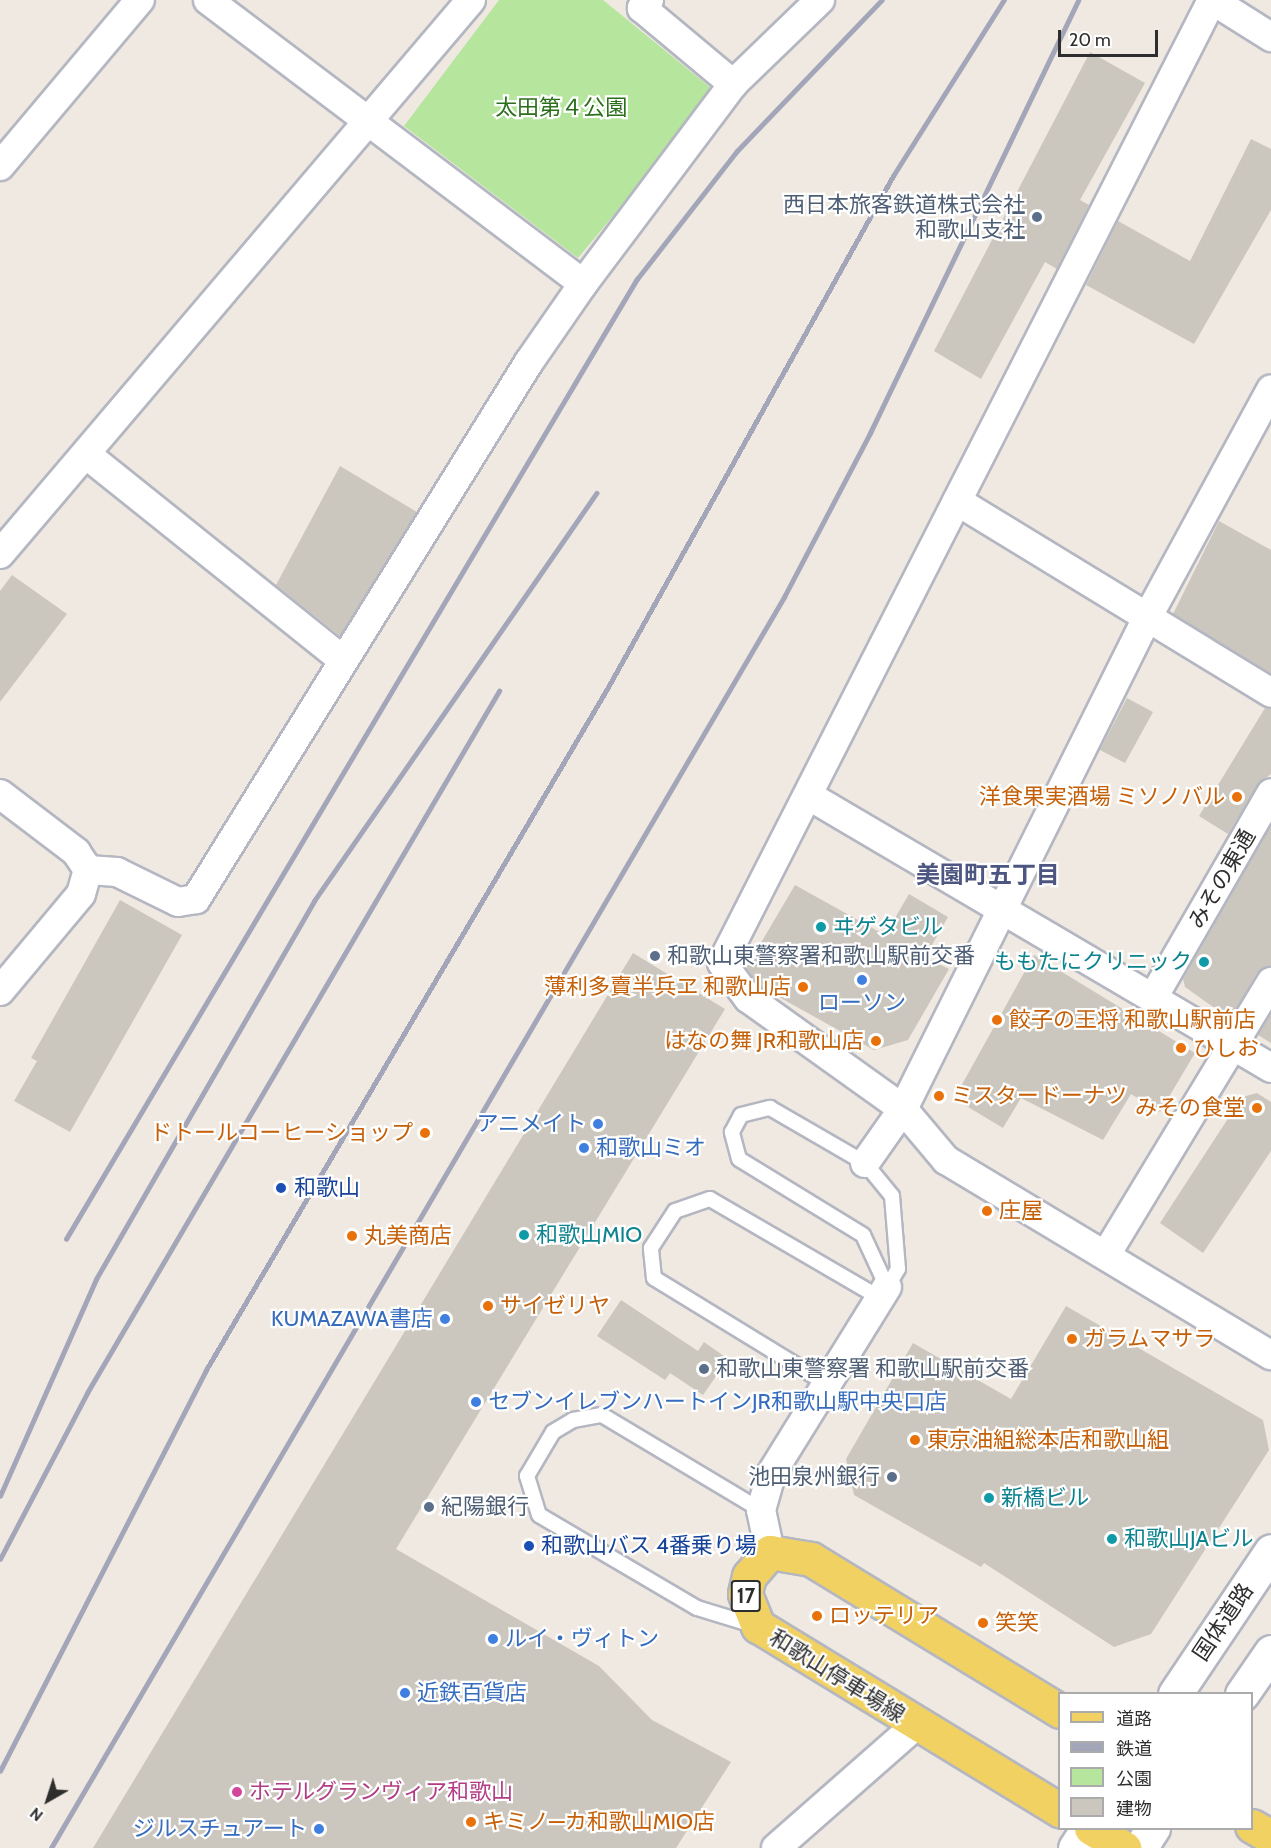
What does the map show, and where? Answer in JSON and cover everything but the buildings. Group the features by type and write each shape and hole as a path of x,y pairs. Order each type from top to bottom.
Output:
{"main road":[{"name":"和歌山停車場線","path":"770,1552 749,1576 745,1594 758,1626 916,1725 1058,1809"},
{"name":"17","path":"770,1552 811,1559 1058,1710"},
{"path":"1253,1827 1271,1838"},
{"path":"1093,1830 1124,1848"}],"street":[{"path":"0,166 140,0"},
{"path":"208,0 583,284"},
{"path":"0,554 87,455 471,0"},
{"path":"650,0 642,8 734,84"},
{"path":"88,870 117,872 177,902 196,899 343,660 583,284 734,84 820,0"},
{"path":"1271,37 1212,0 957,501 811,797 722,963 748,998 903,1109 946,1160 1107,1253 1271,1354"},
{"path":"865,1163 903,1109 1147,618 1271,390"},
{"path":"87,455 343,660"},
{"path":"957,501 1271,693"},
{"name":"みその東通","path":"1154,996 1271,793"},
{"path":"0,794 76,852 88,870 81,894 0,991"},
{"path":"811,797 1154,996 1271,1068"},
{"path":"1107,1253 1235,1046 1271,982"},
{"path":"770,1552 761,1510 771,1474 883,1292"},
{"name":"国体道路","path":"1176,1692 1271,1551"},
{"path":"1243,1692 1271,1652"},
{"path":"776,1848 916,1725"},
{"path":"1076,1848 1089,1830"},
{"path":"1140,1848 1152,1830"}],"lane":[{"path":"770,1108 865,1163 892,1196 898,1269 883,1292 863,1235 739,1159 732,1132 741,1115 770,1108"},
{"path":"827,1384 654,1278 651,1248 675,1211 710,1199 883,1292"},
{"path":"758,1626 697,1608 539,1515 527,1476 553,1432 573,1420 602,1415 761,1510"}],"green space":[{"name":"太田第４公園","path":"499,0 603,0 716,92 578,258 404,126"}],"railway":[{"path":"66,1239 637,279 737,151 882,0"},
{"path":"0,1771 206,1370 607,689 893,176 1004,0"},
{"path":"51,1848 784,597 870,433 1078,0"},
{"path":"0,1496 96,1279 314,901 596,493"},
{"path":"0,1559 87,1393 499,691"}],"place":[{"name":"西日本旅客鉄道株式会社 和歌山支社","path":"1037,217"},
{"name":"洋食果実酒場 ミソノバル","path":"1237,797"},
{"name":"ヰゲタビル","path":"821,927"},
{"name":"和歌山東警察署和歌山駅前交番","path":"655,956"},
{"name":"ももたにクリニック","path":"1204,962"},
{"name":"ローソン","path":"862,980"},
{"name":"薄利多賣半兵ヱ 和歌山店","path":"803,987"},
{"name":"餃子の王将 和歌山駅前店","path":"997,1020"},
{"name":"はなの舞 JR和歌山店","path":"876,1041"},
{"name":"ひしお","path":"1181,1048"},
{"name":"ミスタードーナツ","path":"939,1096"},
{"name":"みその食堂","path":"1257,1108"},
{"name":"アニメイト","path":"598,1124"},
{"name":"ドトールコーヒーショップ","path":"425,1133"},
{"name":"和歌山ミオ","path":"584,1148"},
{"name":"和歌山","path":"281,1188"},
{"name":"庄屋","path":"987,1211"},
{"name":"和歌山MIO","path":"524,1235"},
{"name":"丸美商店","path":"352,1236"},
{"name":"サイゼリヤ","path":"488,1306"},
{"name":"KUMAZAWA書店","path":"445,1319"},
{"name":"ガラムマサラ","path":"1072,1339"},
{"name":"和歌山東警察署 和歌山駅前交番","path":"704,1369"},
{"name":"セブンイレブンハートインJR和歌山駅中央口店","path":"476,1402"},
{"name":"東京油組総本店和歌山組","path":"915,1440"},
{"name":"池田泉州銀行","path":"892,1477"},
{"name":"新橋ビル","path":"989,1498"},
{"name":"紀陽銀行","path":"429,1507"},
{"name":"和歌山JAビル","path":"1112,1539"},
{"name":"和歌山バス 4番乗り場","path":"529,1546"},
{"name":"ロッテリア","path":"817,1616"},
{"name":"笑笑","path":"983,1623"},
{"name":"ルイ・ヴィトン","path":"493,1639"},
{"name":"近鉄百貨店","path":"405,1693"},
{"name":"ホテルグランヴィア和歌山","path":"237,1792"},
{"name":"キミノ―カ和歌山MIO店","path":"471,1822"},
{"name":"ジルスチュアート","path":"319,1829"}],"district":[{"name":"美園町五丁目","path":"988,875"}]}
